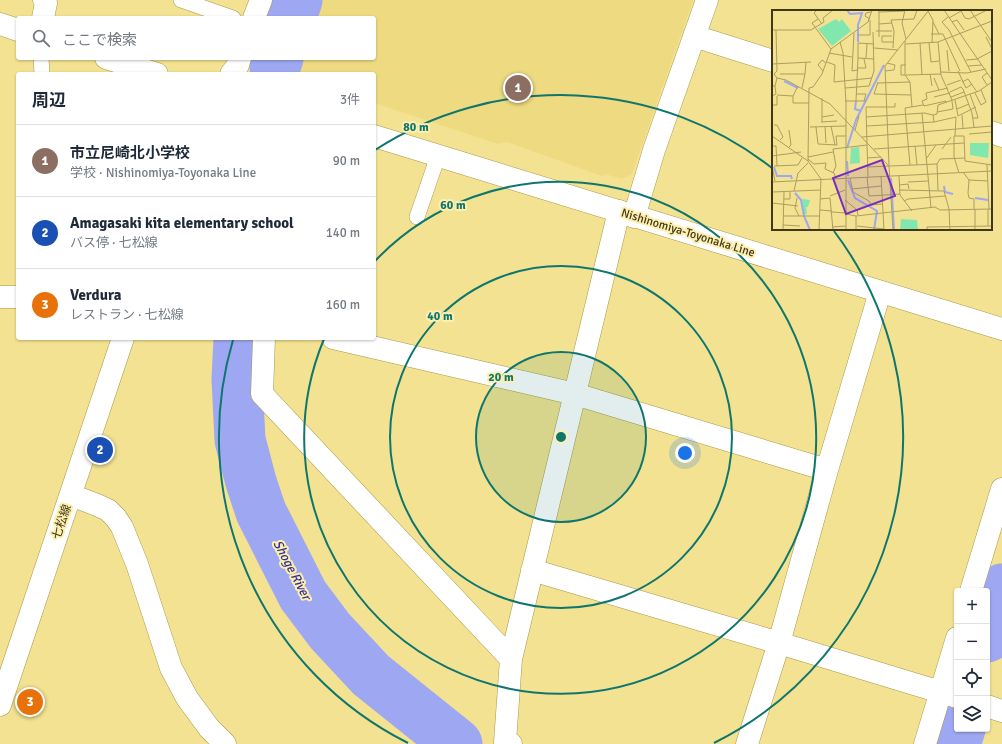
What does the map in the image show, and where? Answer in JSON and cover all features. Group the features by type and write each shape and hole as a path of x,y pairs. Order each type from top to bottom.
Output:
{"street":[{"path":"43,16 46,3 44,0"},
{"path":"255,16 261,0"},
{"path":"511,744 505,742 511,659 575,394 626,214 654,150 707,0"},
{"path":"0,24 16,29"},
{"path":"694,36 772,61"},
{"path":"112,60 151,72"},
{"path":"233,72 238,65 239,60"},
{"path":"992,132 1002,136"},
{"name":"Nishinomiya-Toyonaka Line","path":"376,137 1002,330"},
{"path":"747,744 779,643 827,470 880,292"},
{"path":"0,297 16,297"},
{"name":"七松線","path":"0,705 121,340"},
{"path":"264,340 262,394 511,659"},
{"path":"342,340 575,394 827,470"},
{"path":"972,588 1002,489"},
{"path":"71,495 108,510 122,527 137,564 171,668 187,698 209,728 225,744"},
{"path":"532,570 949,695"},
{"path":"925,744 949,695 954,659"},
{"path":"990,707 1002,711"}],"lane":[{"path":"181,0 227,16"},
{"path":"41,60 42,72"},
{"path":"417,217 438,156"}],"shaded area":[{"path":"308,0 693,0 632,174 622,179 605,174 602,176 507,142 498,144 376,104 376,72 288,72 291,60 376,60 376,16 302,16"}],"waterway":[{"name":"Shoge River","path":"292,16 297,0"},
{"name":"Shoge River","path":"275,67 277,60"},
{"name":"Shoge River","path":"239,340 237,379 240,440 261,512 303,595 330,631 371,675 457,744"},
{"path":"990,627 1002,589"},
{"path":"955,744 959,732"}],"place":[{"name":"市立尼崎北小学校","path":"518,88"},
{"name":"Amagasaki kita elementary school","path":"100,450"},
{"name":"Verdura","path":"30,702"}]}
